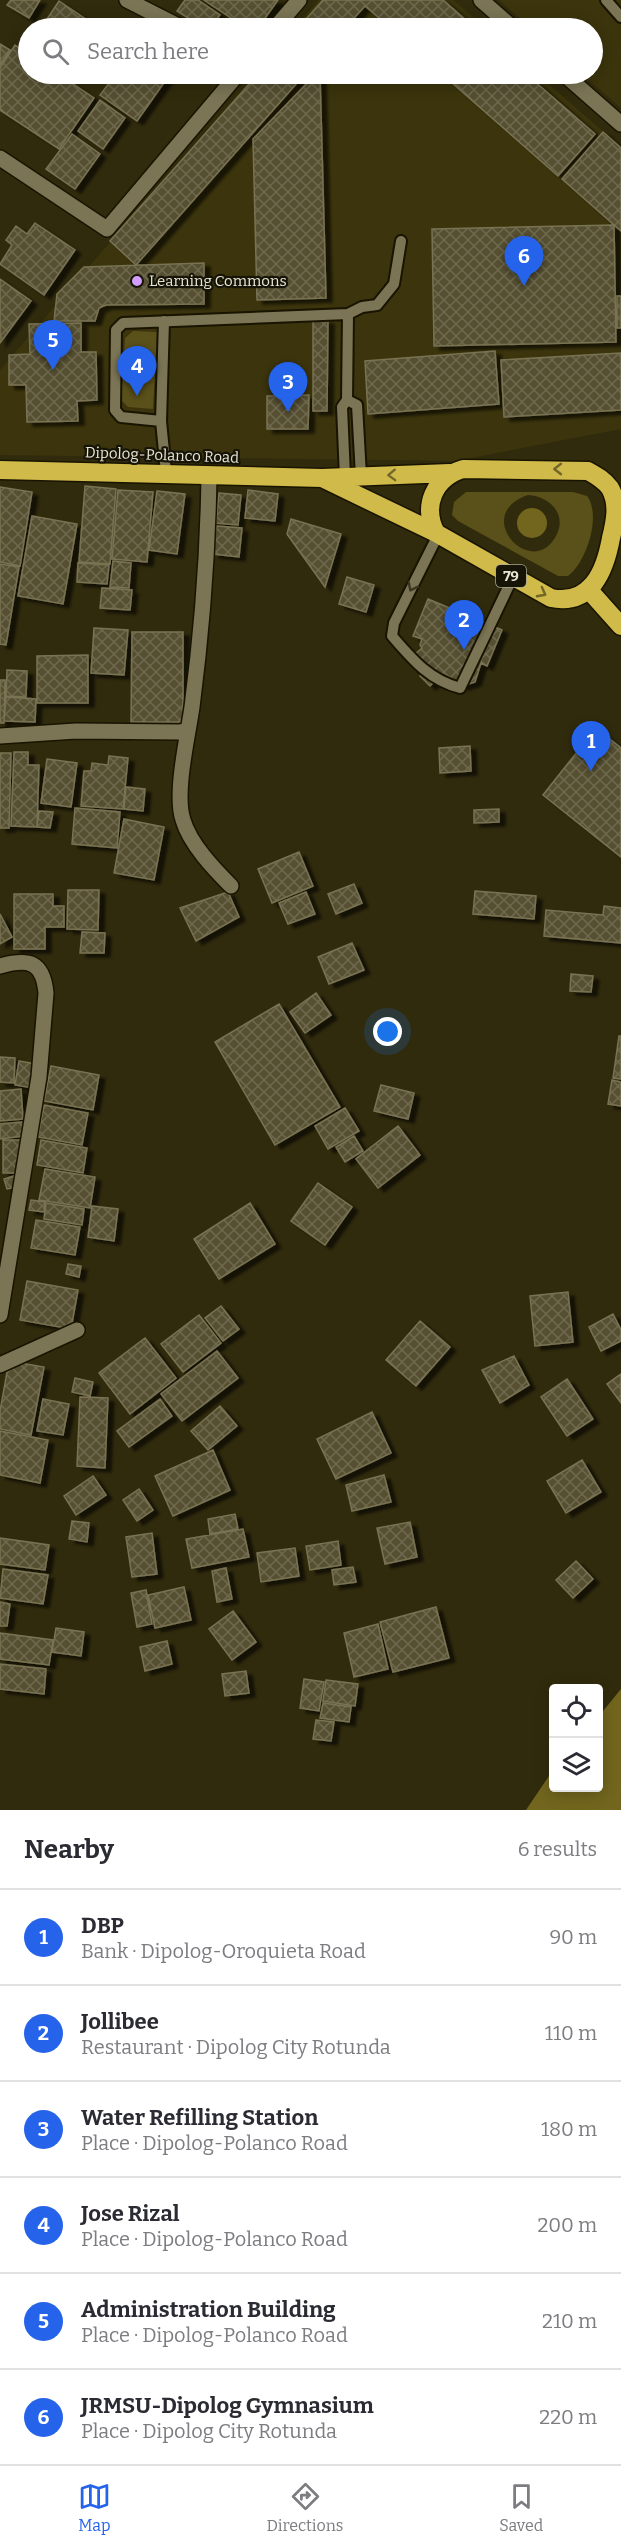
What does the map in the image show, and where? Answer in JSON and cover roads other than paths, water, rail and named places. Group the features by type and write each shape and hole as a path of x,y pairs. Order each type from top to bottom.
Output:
{"highway":[{"name":"Dipolog-Polanco Road","path":"0,470 166,472 322,478 450,473 463,469 576,469 588,471 601,478 612,494 616,517 607,561 600,576 588,589"},
{"path":"437,534 430,522 433,493 439,482 450,473"},
{"path":"322,478 437,534"},
{"name":"79","path":"437,534 550,598 564,600 577,597 588,589"},
{"path":"588,589 621,626"}],"street":[{"path":"127,0 162,18"},
{"path":"284,18 299,0"},
{"path":"481,0 502,18"},
{"path":"0,158 107,230 230,84"},
{"path":"575,84 621,124"},
{"path":"209,474 207,533 188,730 182,766 182,819 190,836 231,886"},
{"path":"0,736 36,732 180,732 188,730"},
{"path":"0,966 20,961 29,962 40,970 45,980 46,993 39,1077 0,1315"},
{"path":"0,1365 77,1330"}],"lane":[{"path":"606,0 621,17"},
{"path":"161,422 121,417 115,410 116,330 128,321 348,314 362,307 377,305 394,284 401,241"},
{"path":"348,314 347,400 342,406 353,477"},
{"path":"164,321 161,422 166,472"},
{"path":"347,400 357,405 353,477"},
{"path":"437,534 394,623 392,636 424,671 442,683 460,688 513,578"}],"place":[{"name":"Learning Commons","path":"137,281"},
{"name":"JRMSU-Dipolog Gymnasium","path":"524,286"},
{"name":"Administration Building","path":"53,370"},
{"name":"Jose Rizal","path":"137,396"},
{"name":"Water Refilling Station","path":"288,412"},
{"name":"Jollibee","path":"464,650"},
{"name":"DBP","path":"591,771"}]}
